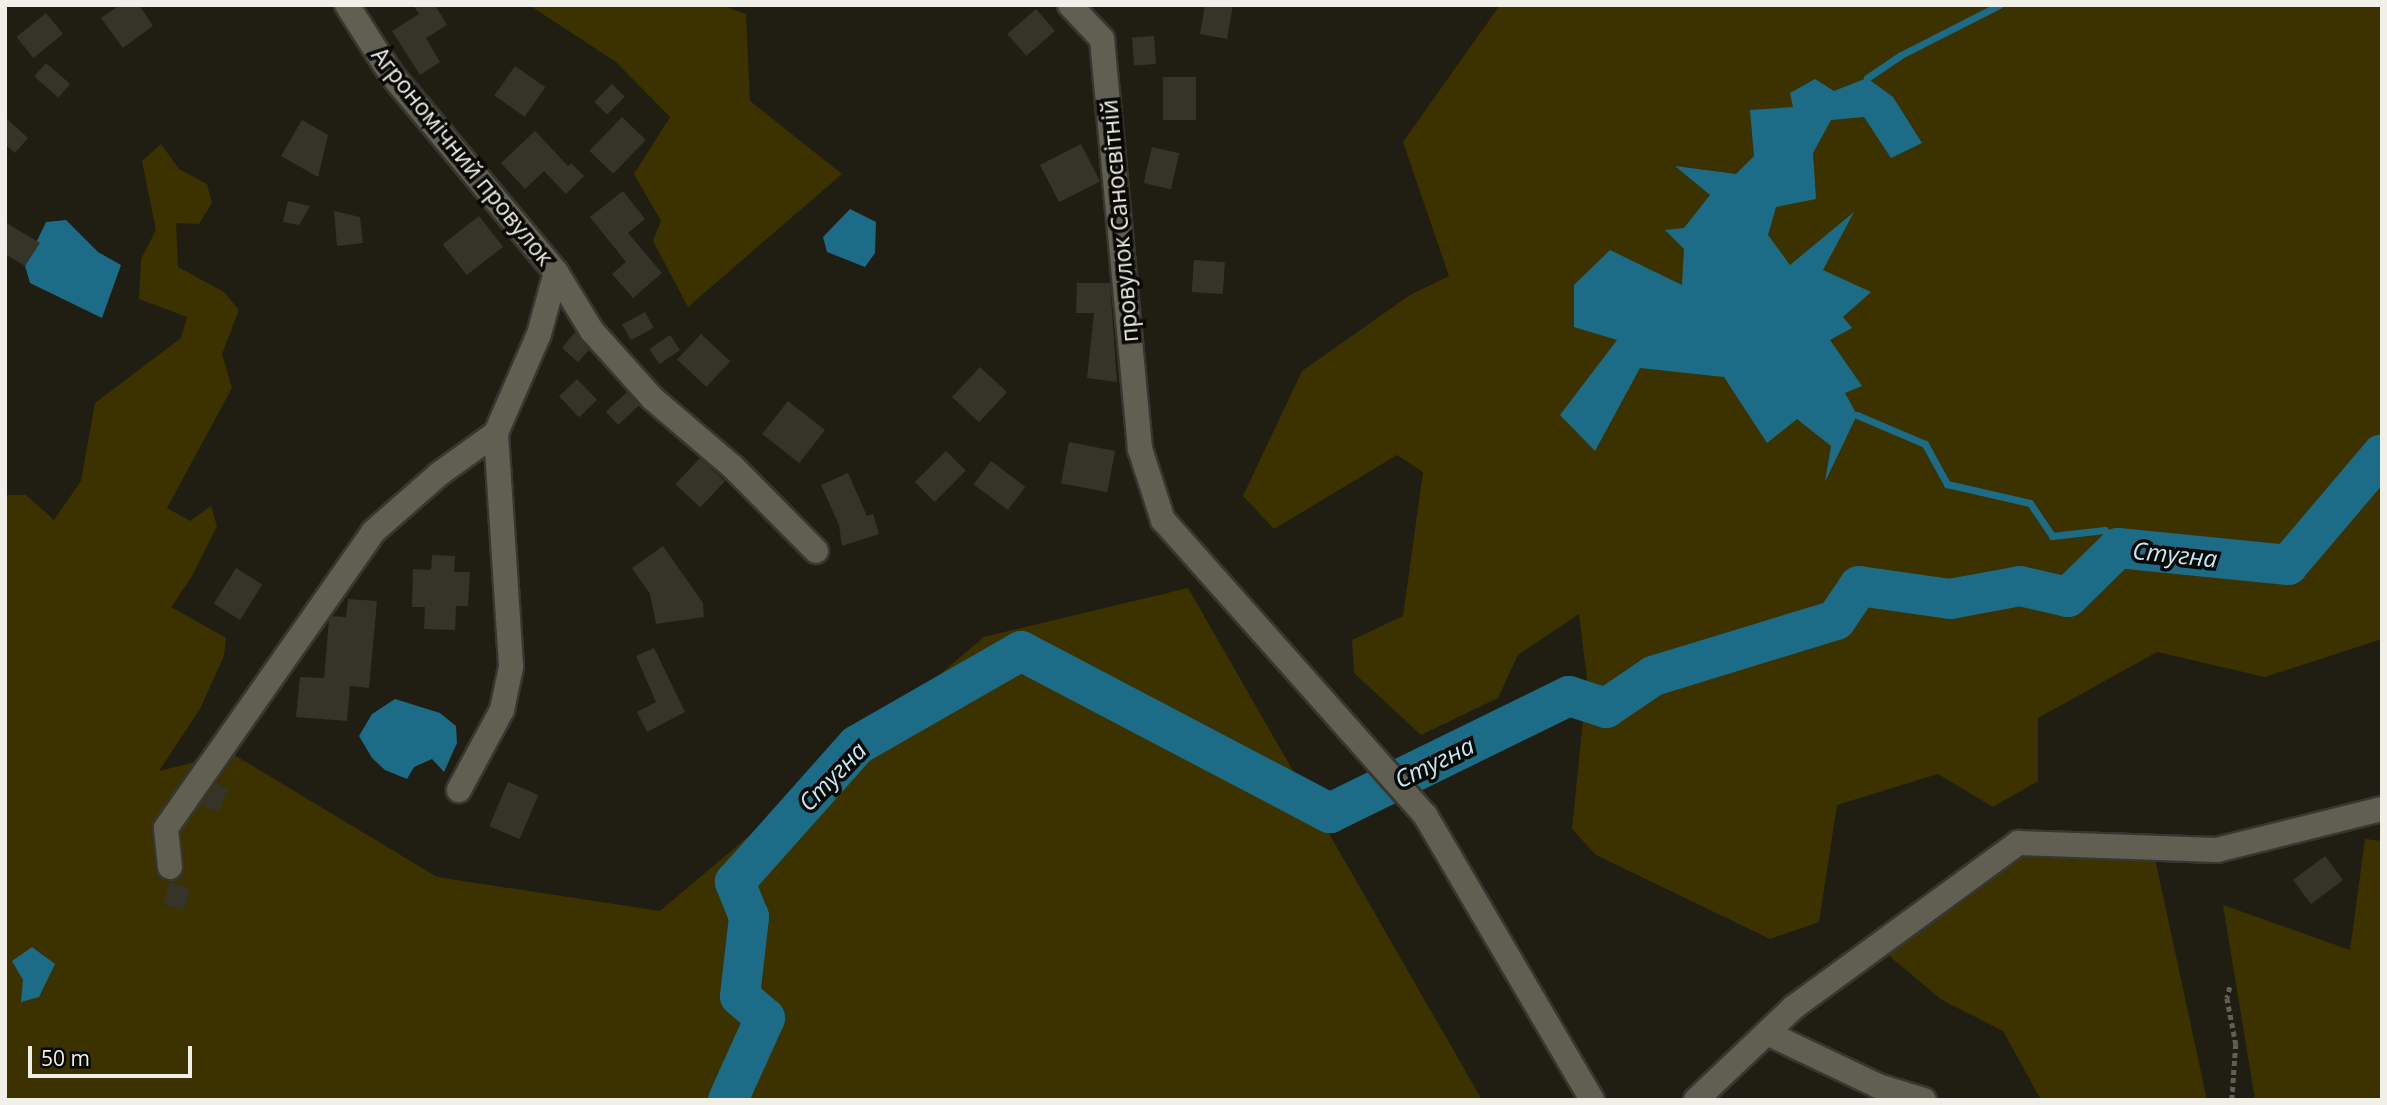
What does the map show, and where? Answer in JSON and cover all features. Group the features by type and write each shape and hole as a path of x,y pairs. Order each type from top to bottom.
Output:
{"street":[{"name":"Агрономічний провулок","path":"347,5 391,74 556,272 592,331 653,399 733,467 816,551"},
{"name":"провулок Саносвітній","path":"1070,5 1101,39 1140,449 1163,520 1375,755 1425,815 1592,1100"},
{"name":"Агрономічний провулок","path":"459,790 502,710 511,667 496,433 539,334 556,272"},
{"path":"170,867 166,828 373,531 439,474 496,433"},
{"path":"1696,1100 1794,1007 2018,843 2217,850 2382,809"},
{"path":"1767,1033 1878,1086 1924,1100"}],"path":[{"path":"2230,987 2227,998 2236,1044 2232,1100"}],"shaded area":[{"path":"529,5 721,5 746,14 750,101 842,174 688,307 653,241 661,221 634,174 670,117 616,62"},
{"path":"1500,5 2382,5 2382,639 2265,677 2157,652 2038,718 2038,781 1993,807 1938,774 1837,805 1819,922 1770,939 1596,855 1572,829 1587,679 1579,614 1518,655 1498,698 1421,735 1354,673 1352,640 1403,616 1423,472 1397,455 1274,529 1243,496 1302,371 1410,295 1449,276 1403,142"},
{"path":"161,144 179,169 207,184 212,203 199,224 176,223 178,267 224,292 239,310 222,354 232,388 167,508 190,521 211,506 217,526 191,578 171,607 226,638 224,656 200,709 159,771 231,753 437,877 660,911 984,637 1188,588 1482,1100 5,1100 5,495 26,495 54,520 81,481 95,403 181,338 187,317 139,299 141,259 156,230 142,161"},
{"path":"2365,839 2382,841 2382,1100 2255,1100 2223,905 2350,950"},
{"path":"2021,854 2154,854 2207,1100 2041,1100 2003,1031 1942,1000 1888,955"}],"water":[{"path":"1867,78 1893,97 1922,143 1891,158 1864,117 1831,120 1813,153 1816,199 1776,207 1768,235 1790,265 1854,212 1823,270 1871,292 1843,317 1852,328 1830,340 1862,386 1845,393 1857,415 1825,482 1831,446 1797,419 1767,443 1724,377 1640,368 1595,451 1560,415 1617,340 1574,327 1574,285 1610,250 1682,285 1684,249 1665,230 1684,228 1710,195 1675,166 1736,174 1754,156 1750,110 1793,107 1790,93 1815,79 1834,91"},
{"path":"850,209 876,222 875,253 865,267 827,252 823,237"},
{"path":"66,220 98,252 121,265 102,318 30,283 25,266 46,222"},
{"path":"395,699 440,713 456,726 457,743 444,772 432,759 414,767 407,779 385,770 372,758 359,736 372,714"},
{"path":"32,947 55,964 39,997 21,1002 23,980 12,961"}],"building":[{"path":"120,5 139,5 153,26 123,48 101,18"},
{"path":"413,5 435,5 447,25 426,38 440,62 420,75 392,31 419,14"},
{"path":"1205,5 1233,5 1227,39 1200,34"},
{"path":"1036,9 1055,31 1026,56 1007,34"},
{"path":"46,13 63,34 33,58 16,37"},
{"path":"1154,36 1156,64 1134,65 1132,38"},
{"path":"46,63 70,84 58,98 34,77"},
{"path":"515,66 545,87 525,117 494,95"},
{"path":"1163,77 1196,77 1196,120 1163,120"},
{"path":"612,84 625,97 607,114 594,102"},
{"path":"5,117 28,138 15,153 5,144"},
{"path":"622,117 646,140 613,174 589,151"},
{"path":"302,120 328,135 318,177 281,156"},
{"path":"535,131 568,166 571,163 584,176 566,194 544,171 525,189 501,163"},
{"path":"1081,144 1100,181 1059,202 1040,165"},
{"path":"1152,147 1179,153 1171,189 1144,183"},
{"path":"623,191 645,219 628,233 662,273 633,298 612,274 626,262 590,217"},
{"path":"288,201 310,206 299,225 283,222"},
{"path":"334,211 360,217 363,243 337,246"},
{"path":"479,216 503,247 467,275 443,244"},
{"path":"5,222 40,243 25,266 5,254"},
{"path":"1194,260 1225,262 1223,294 1192,292"},
{"path":"1077,283 1110,283 1117,382 1087,378 1094,313 1076,313"},
{"path":"645,312 654,328 631,340 622,325"},
{"path":"575,332 589,350 578,362 562,348"},
{"path":"701,334 730,361 706,387 677,360"},
{"path":"670,335 680,350 659,364 649,349"},
{"path":"980,367 1007,392 979,422 952,397"},
{"path":"577,379 597,400 579,417 559,396"},
{"path":"627,392 639,405 618,425 606,412"},
{"path":"788,401 825,430 799,463 762,434"},
{"path":"1069,442 1115,451 1107,492 1061,483"},
{"path":"946,451 966,471 935,502 915,482"},
{"path":"700,458 725,481 700,508 675,484"},
{"path":"991,461 1025,487 1008,510 974,484"},
{"path":"848,473 867,516 873,514 879,534 842,546 839,525 821,485"},
{"path":"663,546 703,603 704,617 656,624 650,594 632,568"},
{"path":"432,555 455,556 454,572 470,572 468,606 456,606 455,630 424,629 425,607 412,607 413,569 431,570"},
{"path":"236,568 262,584 240,620 214,604"},
{"path":"348,599 377,601 369,688 350,686 347,721 296,717 300,677 324,678 329,620 332,616 346,617"},
{"path":"654,648 685,712 647,732 637,712 656,702 636,656"},
{"path":"508,782 538,795 520,839 489,826"},
{"path":"216,783 228,789 218,812 202,805"},
{"path":"2325,856 2343,880 2311,904 2293,880"},
{"path":"170,882 190,888 183,910 163,904"}],"waterway":[{"path":"1867,78 1901,55 1999,5"},
{"path":"1857,415 1925,444 1947,484 2030,503 2052,536 2105,530 2118,548"},
{"name":"Стугна","path":"728,1100 765,1018 740,996 749,917 735,882 857,745 1021,651 1330,813 1569,696 1606,708 1653,676 1836,620 1859,586 1950,599 2020,586 2068,597 2118,548 2288,565 2382,454"}]}
